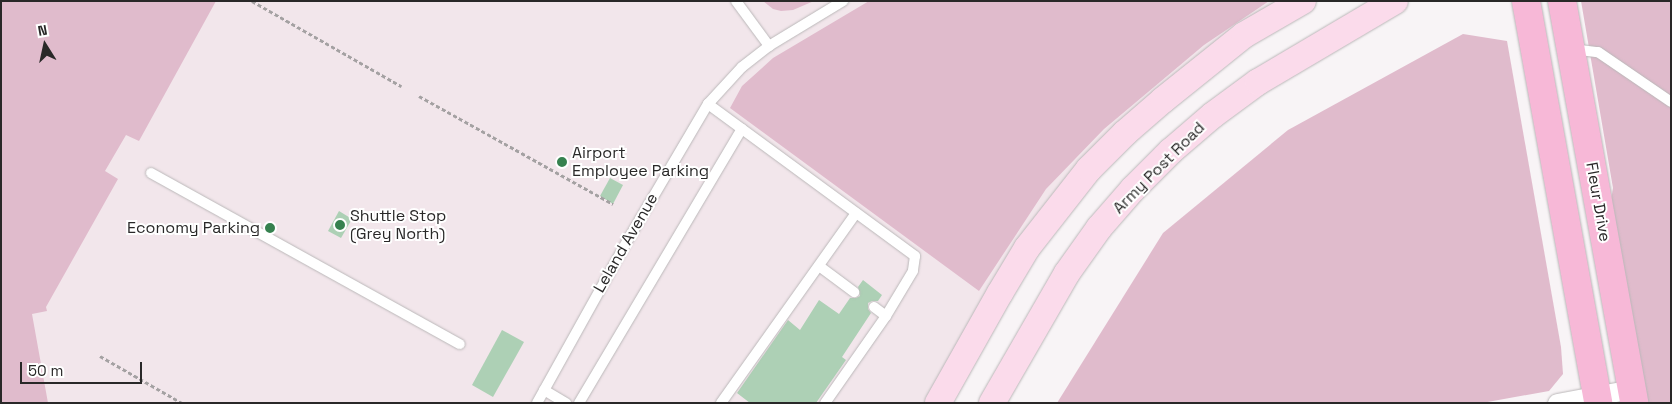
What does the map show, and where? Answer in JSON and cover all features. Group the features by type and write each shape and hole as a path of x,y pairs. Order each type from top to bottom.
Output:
{"main road":[{"path":"938,403 1000,293 1028,248 1089,170 1125,133 1244,35 1303,1"},
{"name":"Army Post Road","path":"992,403 1067,273 1100,228 1165,157 1213,115 1258,82 1394,1"},
{"path":"1513,1 1532,34"},
{"path":"1526,1 1597,399"},
{"name":"Fleur Drive","path":"1562,1 1633,396"}],"street":[{"path":"1556,403 1633,396"}],"lane":[{"path":"736,1 769,46"},
{"name":"Leland Avenue","path":"537,403 629,238 708,104 731,78 769,46 843,1"},
{"path":"1571,49 1598,52 1671,102"},
{"path":"708,104 915,256 913,271 886,316 825,403"},
{"path":"579,403 742,129"},
{"path":"151,173 460,344"},
{"path":"721,403 856,213"},
{"path":"818,266 854,292"},
{"path":"874,307 886,316"},
{"path":"544,390 566,403"}],"path":[{"path":"252,1 401,86"},
{"path":"419,96 613,204"},
{"path":"100,356 182,403"}],"shaded area":[{"path":"1,1 1303,1 1089,169 938,403 1,403"},
{"path":"1,1 216,1 139,141 126,135 105,171 118,179 46,307 47,311 32,314 48,403 1,403"},
{"path":"763,1 814,1 793,10 781,11 773,9"},
{"path":"869,1 1269,1 1204,45 1104,129 1046,189 979,291 730,108 742,86 773,58"},
{"path":"1581,1 1671,1 1671,403 1645,403 1609,212 1613,188"},
{"path":"1463,34 1507,41 1561,347 1563,374 1549,391 1482,403 1057,403 1163,233 1288,130"}],"building":[{"path":"610,178 623,185 613,204 600,196"},
{"name":"Shuttle Stop (Grey North)","path":"339,211 352,219 341,238 328,231"},
{"path":"863,280 882,295 878,301 868,303 868,309 871,313 842,357 846,360 816,403 750,403 737,393 788,320 800,330 819,300 839,314 850,298 860,296 858,287"},
{"path":"502,330 524,342 493,397 472,385"}],"place":[{"name":"Airport Employee Parking","path":"562,162"},
{"name":"Shuttle Stop (Grey North)","path":"340,225"},
{"name":"Economy Parking","path":"270,228"}]}
